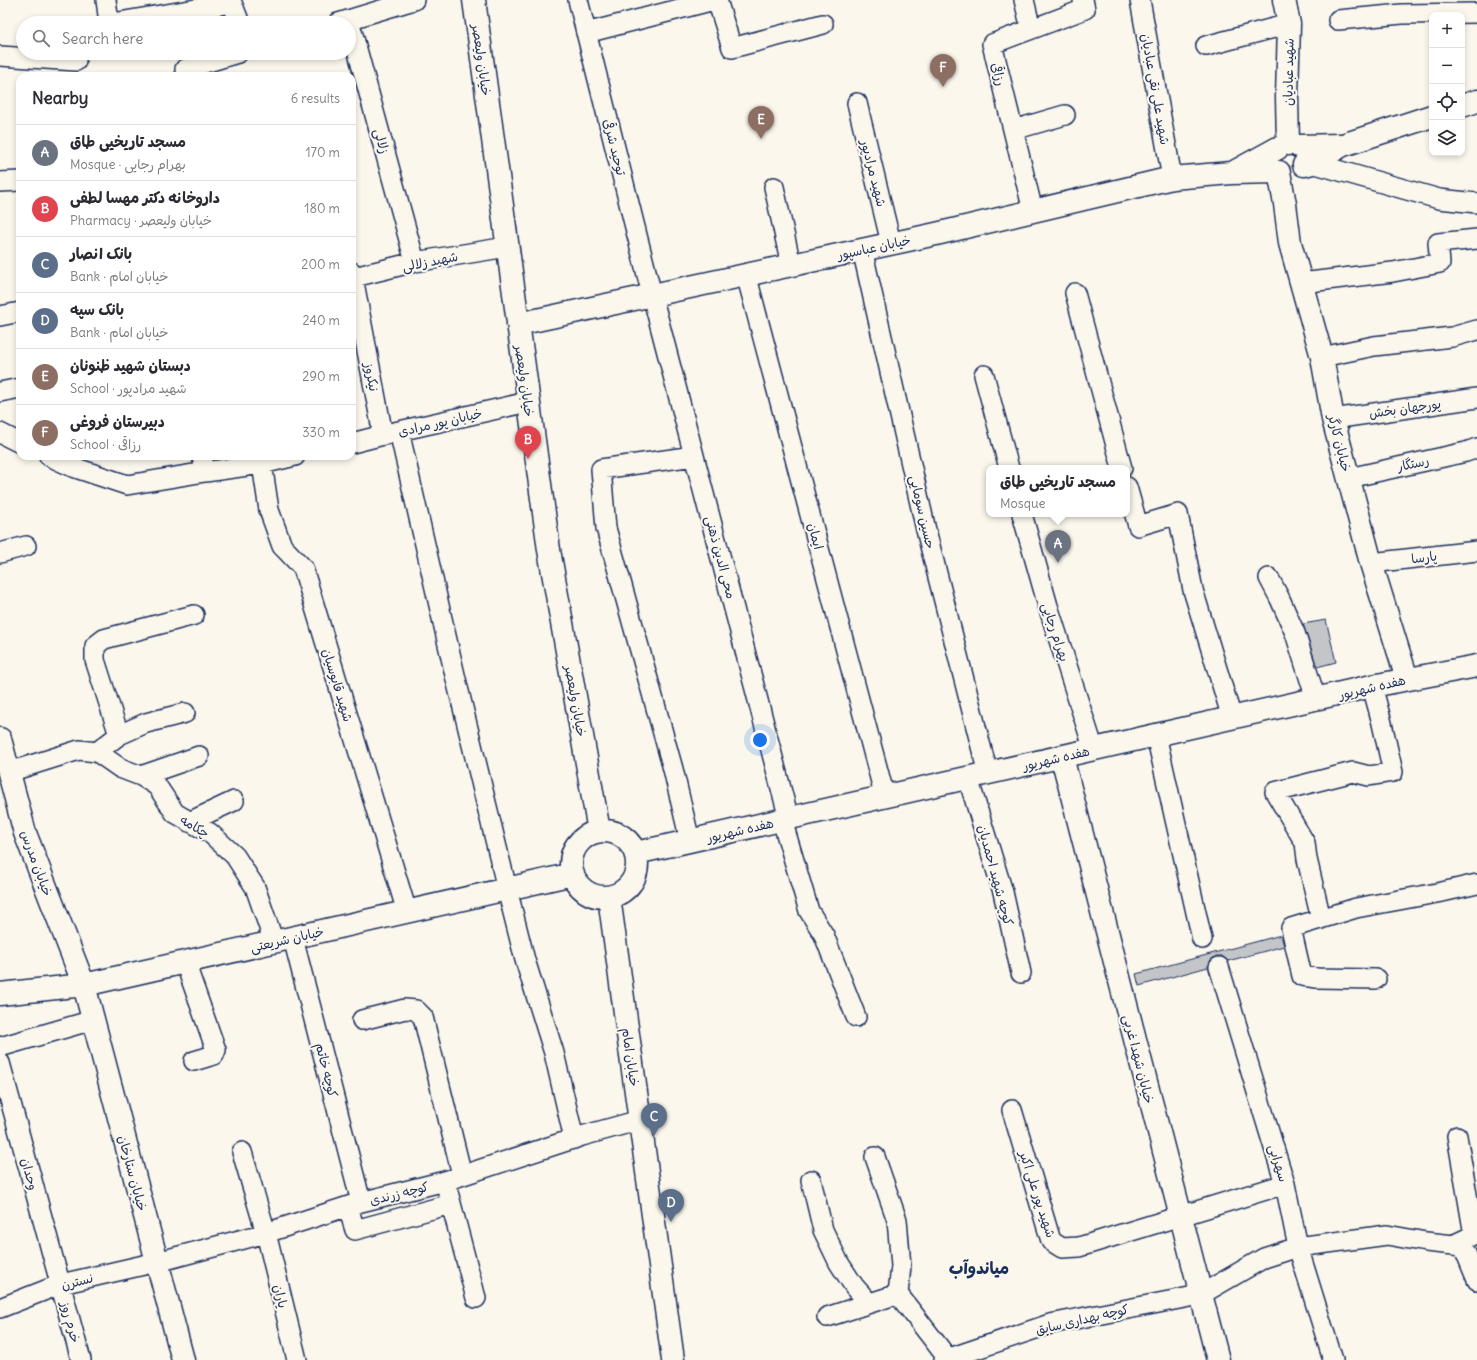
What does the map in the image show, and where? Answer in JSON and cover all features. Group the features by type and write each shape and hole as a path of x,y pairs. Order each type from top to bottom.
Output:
{"main road":[{"name":"خیابان ولیعصر","path":"474,0 549,550 599,831"},
{"name":"شهید عبادیان","path":"1284,0 1289,24 1286,97 1294,158"},
{"path":"1465,105 1477,101"},
{"name":"خیابان عباسپور","path":"518,324 891,243 1172,178 1232,173 1343,145 1429,117"},
{"name":"خیابان کارگر","path":"1294,158 1285,204 1290,243 1322,357 1333,419 1371,563 1407,679"},
{"name":"هفده شهریور","path":"636,853 1372,686 1477,666"},
{"name":"خیابان مدرس","path":"0,738 25,833 84,985"},
{"name":"خیابان شهدا غربی","path":"1062,757 1218,1360"},
{"path":"599,831 617,833 625,838 636,853 637,865 635,876 629,886 620,893 609,897 600,897 583,890 577,883 573,874 571,863 573,852 579,842 588,835 599,831"},
{"name":"خیابان شریعتی","path":"0,994 84,985 573,874"},
{"name":"خیابان امام","path":"609,897 673,1360"},
{"name":"خیابان ستارخان","path":"84,985 183,1360"}],"street":[{"path":"106,0 108,16"},
{"path":"356,17 414,0"},
{"name":"توحید شرقی","path":"578,0 652,295"},
{"path":"586,33 714,0"},
{"path":"717,0 732,48 823,24"},
{"path":"1024,0 1031,29"},
{"name":"رزاقی","path":"1033,211 992,44 1085,9 1083,0"},
{"name":"شهید علی نقی عبادیان","path":"1140,0 1172,178"},
{"path":"155,16 232,3 237,16"},
{"path":"1338,20 1402,14 1477,13"},
{"path":"1206,46 1289,24"},
{"path":"0,56 16,57"},
{"path":"61,60 76,61"},
{"path":"185,69 215,60"},
{"name":"زلالی","path":"355,60 415,262"},
{"name":"شهید مرادپور","path":"858,103 891,243"},
{"path":"1013,130 1065,115"},
{"path":"1294,158 1439,199 1477,203"},
{"path":"0,182 16,181"},
{"path":"774,187 791,265"},
{"path":"1301,283 1393,272 1440,263 1438,243 1477,239"},
{"name":"شهید زلالی","path":"356,273 507,247"},
{"name":"حسین سومایی","path":"862,249 926,530 978,776"},
{"name":"ایمان","path":"746,274 885,797"},
{"path":"1075,293 1121,465"},
{"name":"محی الدین ذهنی","path":"652,295 809,910 824,935 856,1017"},
{"name":"نیکروز","path":"356,312 391,433 455,675 525,960 554,1053 574,1139"},
{"path":"0,316 16,313"},
{"path":"1322,357 1374,346 1452,337 1477,330"},
{"path":"984,374 1008,465"},
{"path":"0,392 16,389"},
{"name":"پورجهان بخش","path":"1333,419 1477,398"},
{"name":"خیابان پور مرادی","path":"356,442 528,402"},
{"path":"0,433 16,440"},
{"name":"رستگار","path":"1349,478 1466,452 1477,448"},
{"path":"690,841 673,769 606,528 601,469 694,456"},
{"path":"57,460 72,467 127,485 204,464 262,464 278,460"},
{"name":"شهید قابوسیان","path":"262,464 269,510 282,546 302,568 407,912"},
{"path":"1130,498 1138,526 1178,514 1193,590 1232,718"},
{"name":"بهرام رجایی","path":"1023,517 1048,606 1094,750"},
{"path":"0,554 26,546"},
{"name":"پارسا","path":"1371,563 1477,551"},
{"path":"1269,578 1295,633 1316,699"},
{"path":"119,734 95,660 95,646 104,639 194,615"},
{"path":"1321,919 1307,859 1305,843 1275,792 1353,772 1369,776 1393,772 1372,686"},
{"path":"9,772 79,750 97,752 119,734 146,723 185,713"},
{"path":"1156,735 1202,939"},
{"name":"چکامه","path":"97,752 120,768 141,776 157,786 175,813 210,833 235,856 255,887 284,940"},
{"path":"141,776 199,756"},
{"name":"کوچه شهید احمدیان","path":"978,776 1021,974"},
{"path":"189,822 234,801"},
{"path":"1376,979 1317,978 1302,976 1291,928 1356,908 1477,884"},
{"name":"کوچه خاتم","path":"284,940 354,1204 356,1230 451,1204"},
{"path":"185,962 216,1050 214,1055 194,1061"},
{"name":"سهرابی","path":"1219,967 1285,1184 1298,1247 1332,1360"},
{"path":"362,1020 404,1009 416,1010 423,1017 453,1178 451,1204 476,1298"},
{"path":"0,1047 93,1020"},
{"name":"وحدان","path":"0,1063 61,1284"},
{"name":"شهید پور علی اکبر","path":"1012,1110 1051,1241 1062,1248 1079,1247 1285,1184"},
{"name":"کوچه زرندی","path":"157,1262 266,1233 354,1204 453,1178 574,1139 640,1120"},
{"path":"1453,1245 1474,1235 1457,1136"},
{"name":"یاران","path":"242,1152 266,1233 297,1360"},
{"path":"876,1157 897,1220 901,1266 898,1294 947,1360"},
{"path":"811,1180 823,1230 839,1263 854,1286 869,1303"},
{"name":"کوچه بهداری سابق","path":"947,1360 1050,1324 1200,1295 1264,1258 1298,1247 1387,1234 1426,1242 1453,1245"},
{"path":"1453,1245 1463,1246 1477,1280"},
{"name":"نسترن","path":"0,1308 61,1284 157,1262"},
{"name":"خرم روز","path":"61,1284 81,1360"},
{"path":"827,1317 898,1294"}],"building":[{"path":"1326,620 1336,662 1317,667 1303,624"},
{"path":"1281,935 1284,946 1228,961 1222,956 1216,956 1211,960 1208,967 1139,986 1136,974"}],"place":[{"name":"دبیرستان فروغی","path":"943,87"},
{"name":"دبستان شهید ظنونان","path":"761,139"},
{"name":"داروخانه دکتر مهسا لطفی","path":"528,459"},
{"name":"مسجد تاریخیی طاق","path":"1058,563"},
{"name":"بانک انصار","path":"654,1136"},
{"name":"بانک سپه","path":"671,1222"}],"district":[{"name":"میاندوآب","path":"979,1268"}]}
